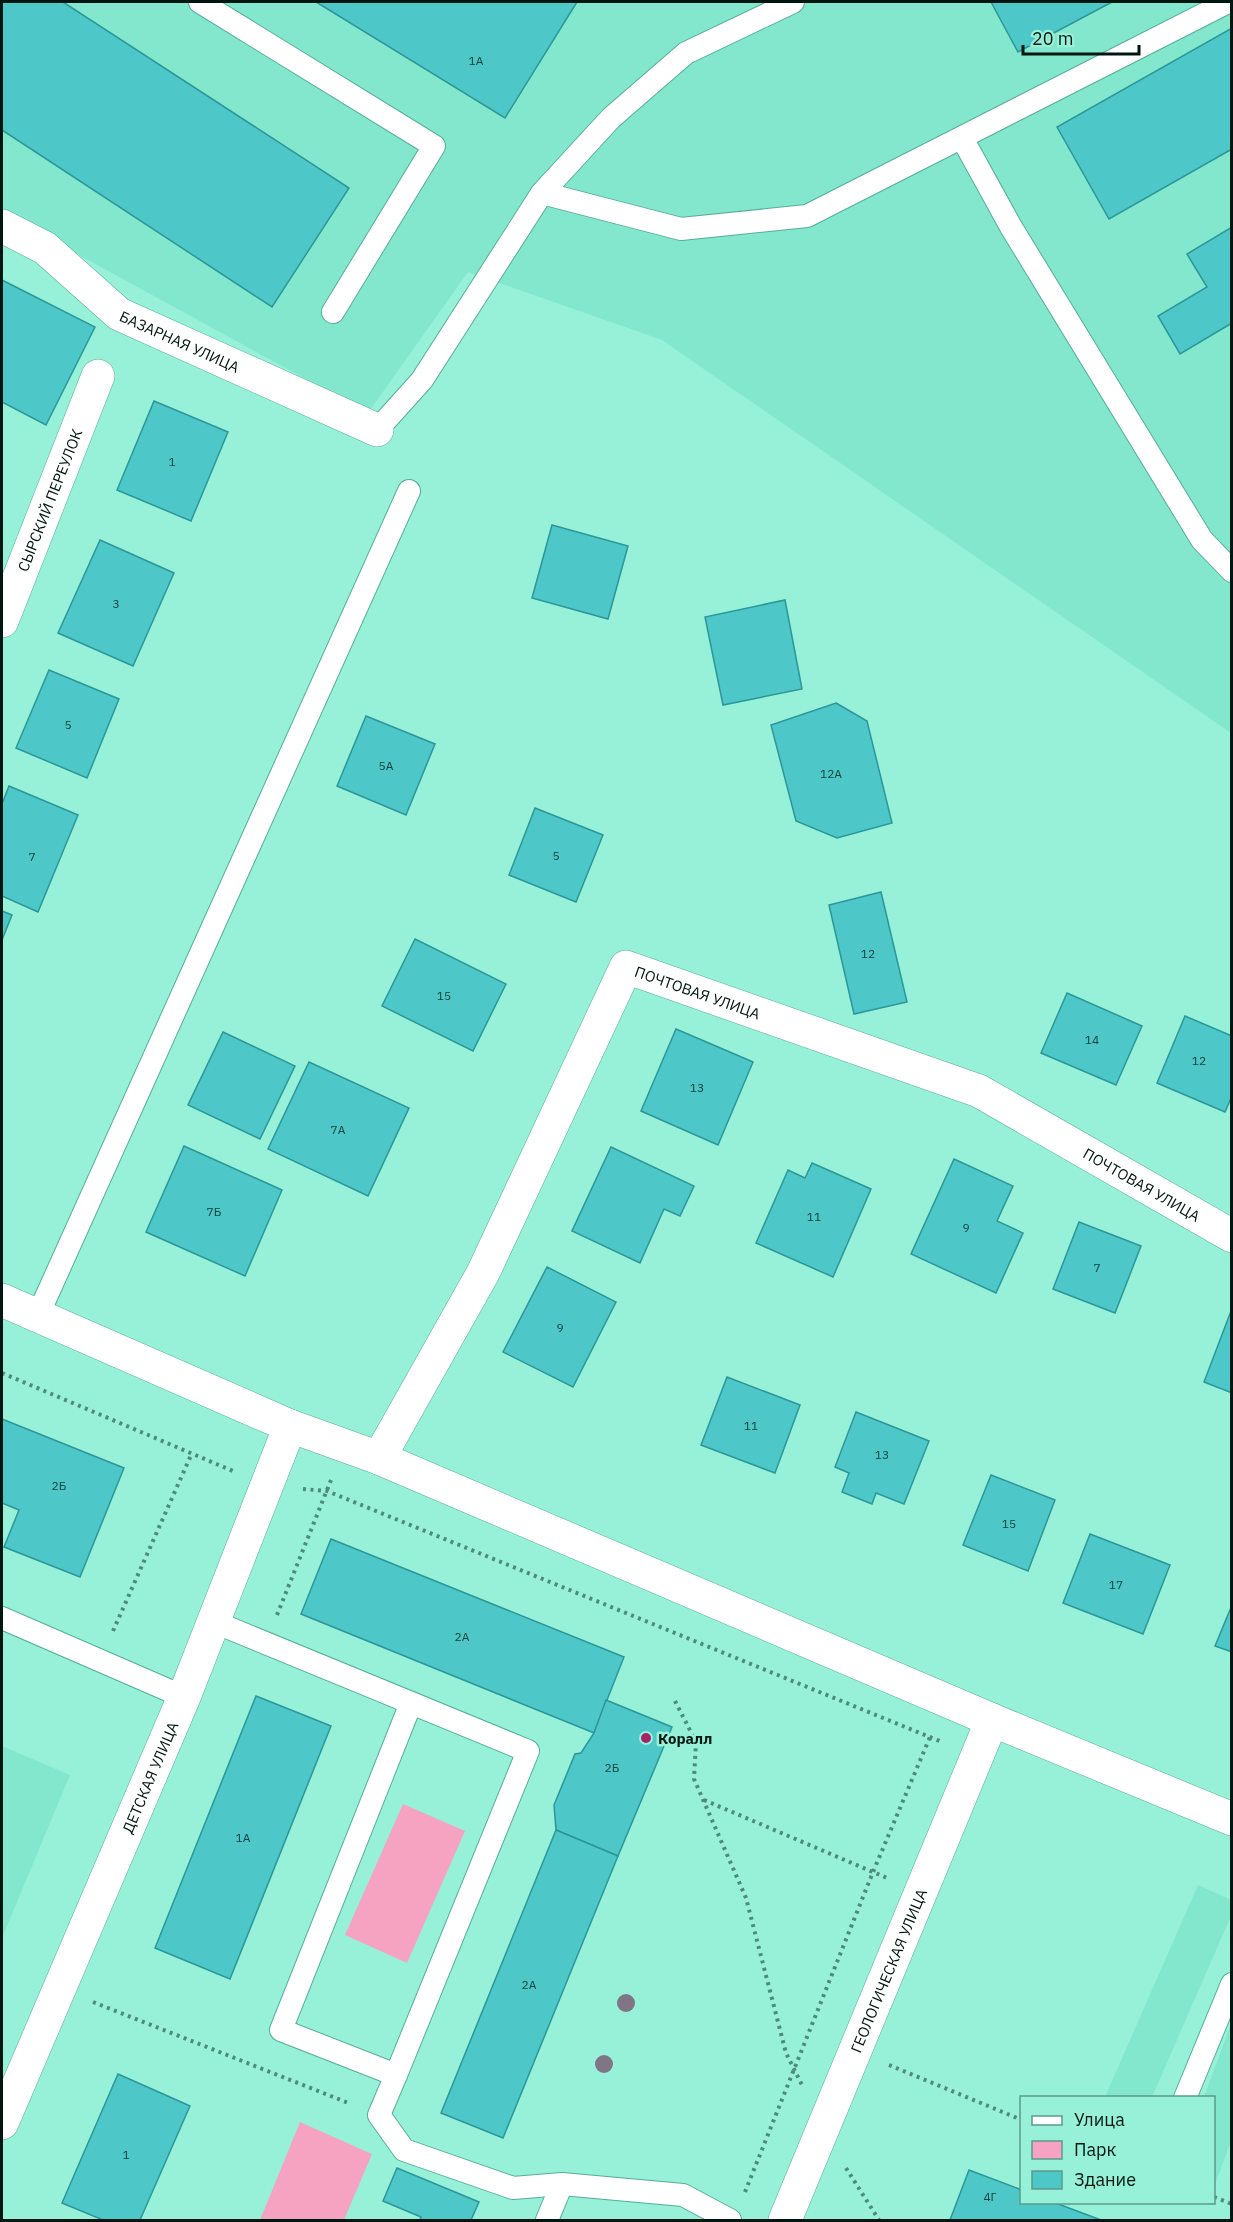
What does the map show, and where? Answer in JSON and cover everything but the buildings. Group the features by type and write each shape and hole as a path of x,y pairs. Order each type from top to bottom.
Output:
{"street":[{"name":"БАЗАРНАЯ УЛИЦА","path":"2,225 45,248 119,314 377,430"},
{"name":"СЫРСКИЙ ПЕРЕУЛОК","path":"2,621 98,376"},
{"name":"ПОЧТОВАЯ УЛИЦА","path":"379,1458 483,1273 626,967 979,1091 1232,1236"},
{"path":"2,1300 290,1426 379,1458 992,1720 1232,1819"},
{"name":"ДЕТСКАЯ УЛИЦА","path":"2,2123 184,1697 290,1426"},
{"name":"ГЕОЛОГИЧЕСКАЯ УЛИЦА","path":"785,2220 992,1720"}],"lane":[{"path":"200,2 434,146 333,312"},
{"path":"377,430 422,380 542,194 611,118 686,53 794,2"},
{"path":"542,194 681,229 807,216 1228,2"},
{"path":"962,138 1011,227 1202,540 1232,571"},
{"path":"38,1315 409,491"},
{"path":"2,1618 184,1697"},
{"path":"212,1621 528,1751 379,2115 404,2150 513,2188 562,2184 683,2195 730,2220"},
{"path":"396,2075 281,2030 411,1703"},
{"path":"1185,2096 1232,1984"},
{"path":"547,2220 562,2184"}],"path":[{"path":"2,1373 268,1486 327,1491 977,1756"},
{"path":"266,1643 345,1446"},
{"path":"100,1661 192,1454"},
{"path":"675,1701 696,1742 694,1779 746,1898 786,2053 822,2131 879,2220"},
{"path":"742,2199 873,1872 930,1737"},
{"path":"702,1799 921,1893"},
{"path":"84,1999 379,2115"},
{"path":"855,2051 1020,2119"},
{"path":"1215,2197 1232,2204"}],"shaded area":[{"path":"2,2 1231,2 1231,733 662,340 468,272 368,413 2,213"},
{"path":"2,1746 70,1775 2,1938"},
{"path":"1198,1885 1231,1900 1231,1916 1152,2096 1105,2096"},
{"path":"1231,2024 1231,2141 1216,2182 1215,2096 1204,2096"}],"green space":[{"path":"403,1804 465,1831 407,1963 345,1935"},
{"path":"300,2122 372,2154 344,2220 260,2220"}],"place":[{"name":"Коралл","path":"646,1738"}]}
